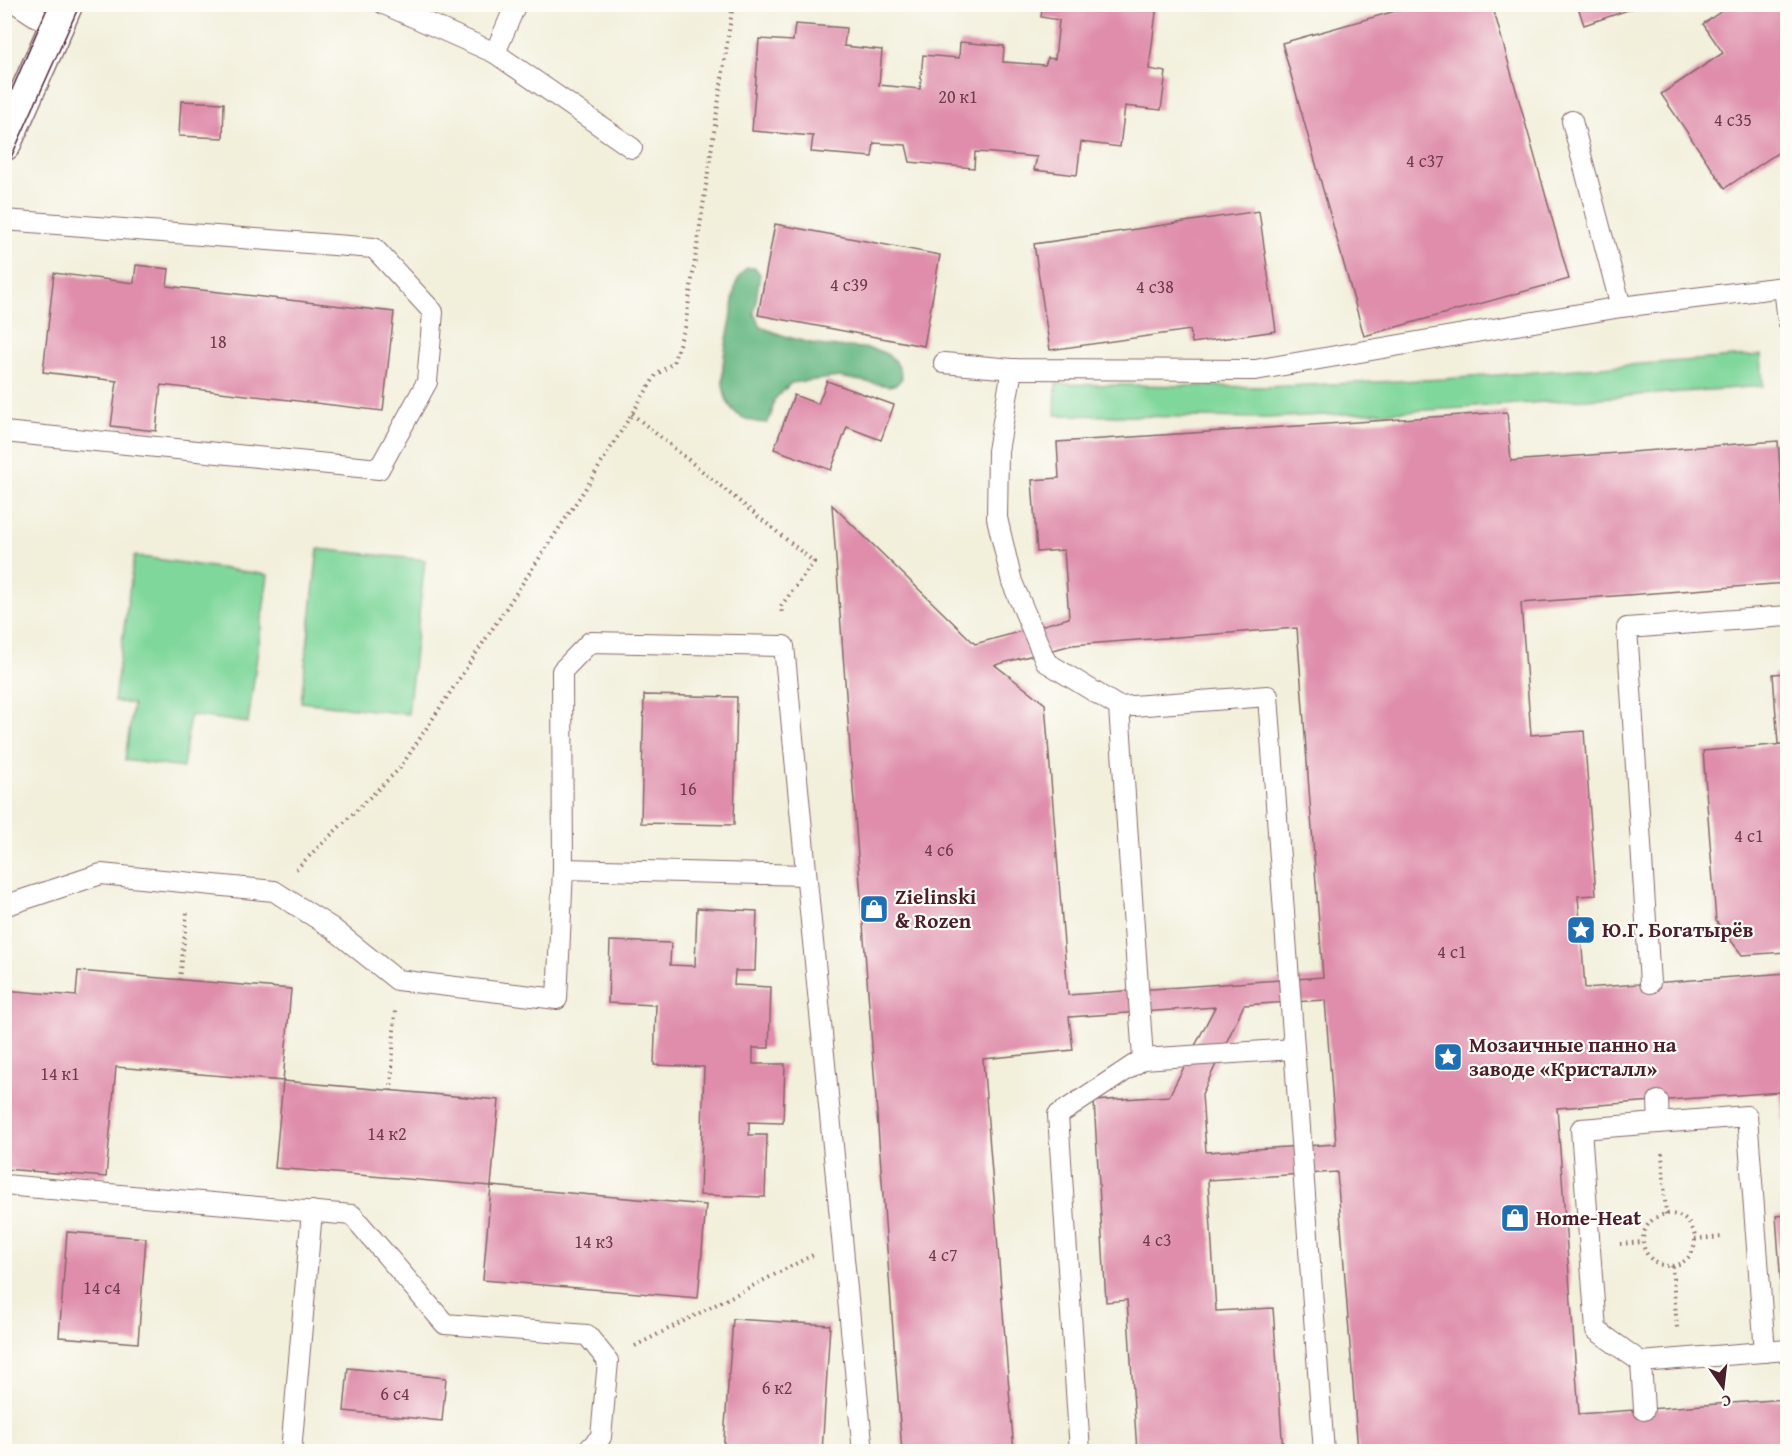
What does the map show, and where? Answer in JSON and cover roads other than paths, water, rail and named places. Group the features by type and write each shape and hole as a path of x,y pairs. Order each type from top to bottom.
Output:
{"street":[{"path":"4,144 61,17"}],"lane":[{"path":"17,4 61,17"},
{"path":"384,4 495,53 632,148"},
{"path":"495,53 516,4"},
{"path":"1572,121 1621,307"},
{"path":"4,220 374,248 433,312 427,382 379,469 4,432"},
{"path":"944,363 1012,369 1255,370 1621,307 1786,286 1788,321"},
{"path":"1012,369 998,451 997,518 1012,582 1046,662 1119,707 1268,696 1324,1452"},
{"path":"1650,984 1627,628 1788,616"},
{"path":"4,906 101,874 274,891 332,928 397,980 557,999 563,869 562,671 590,642 784,646 863,1452"},
{"path":"1119,707 1143,1059"},
{"path":"563,869 806,875"},
{"path":"1080,1452 1058,1115 1143,1059 1294,1049"},
{"path":"1658,1101 1659,1123"},
{"path":"1765,1352 1747,1116 1581,1129 1596,1330 1641,1362 1765,1352 1788,1350"},
{"path":"4,1185 352,1215 445,1324 587,1335 608,1360 602,1437 586,1452"},
{"path":"291,1452 312,1211"},
{"path":"1641,1362 1644,1410"}],"tram line":[{"path":"4,108 49,4"},
{"path":"4,173 80,4"}],"place":[{"name":"Zielinski & Rozen","path":"874,909"},
{"name":"Ю.Г. Богатырёв","path":"1581,930"},
{"name":"Мозаичные панно на заводе «Кристалл»","path":"1448,1057"},
{"name":"Home-Heat","path":"1515,1218"}]}
